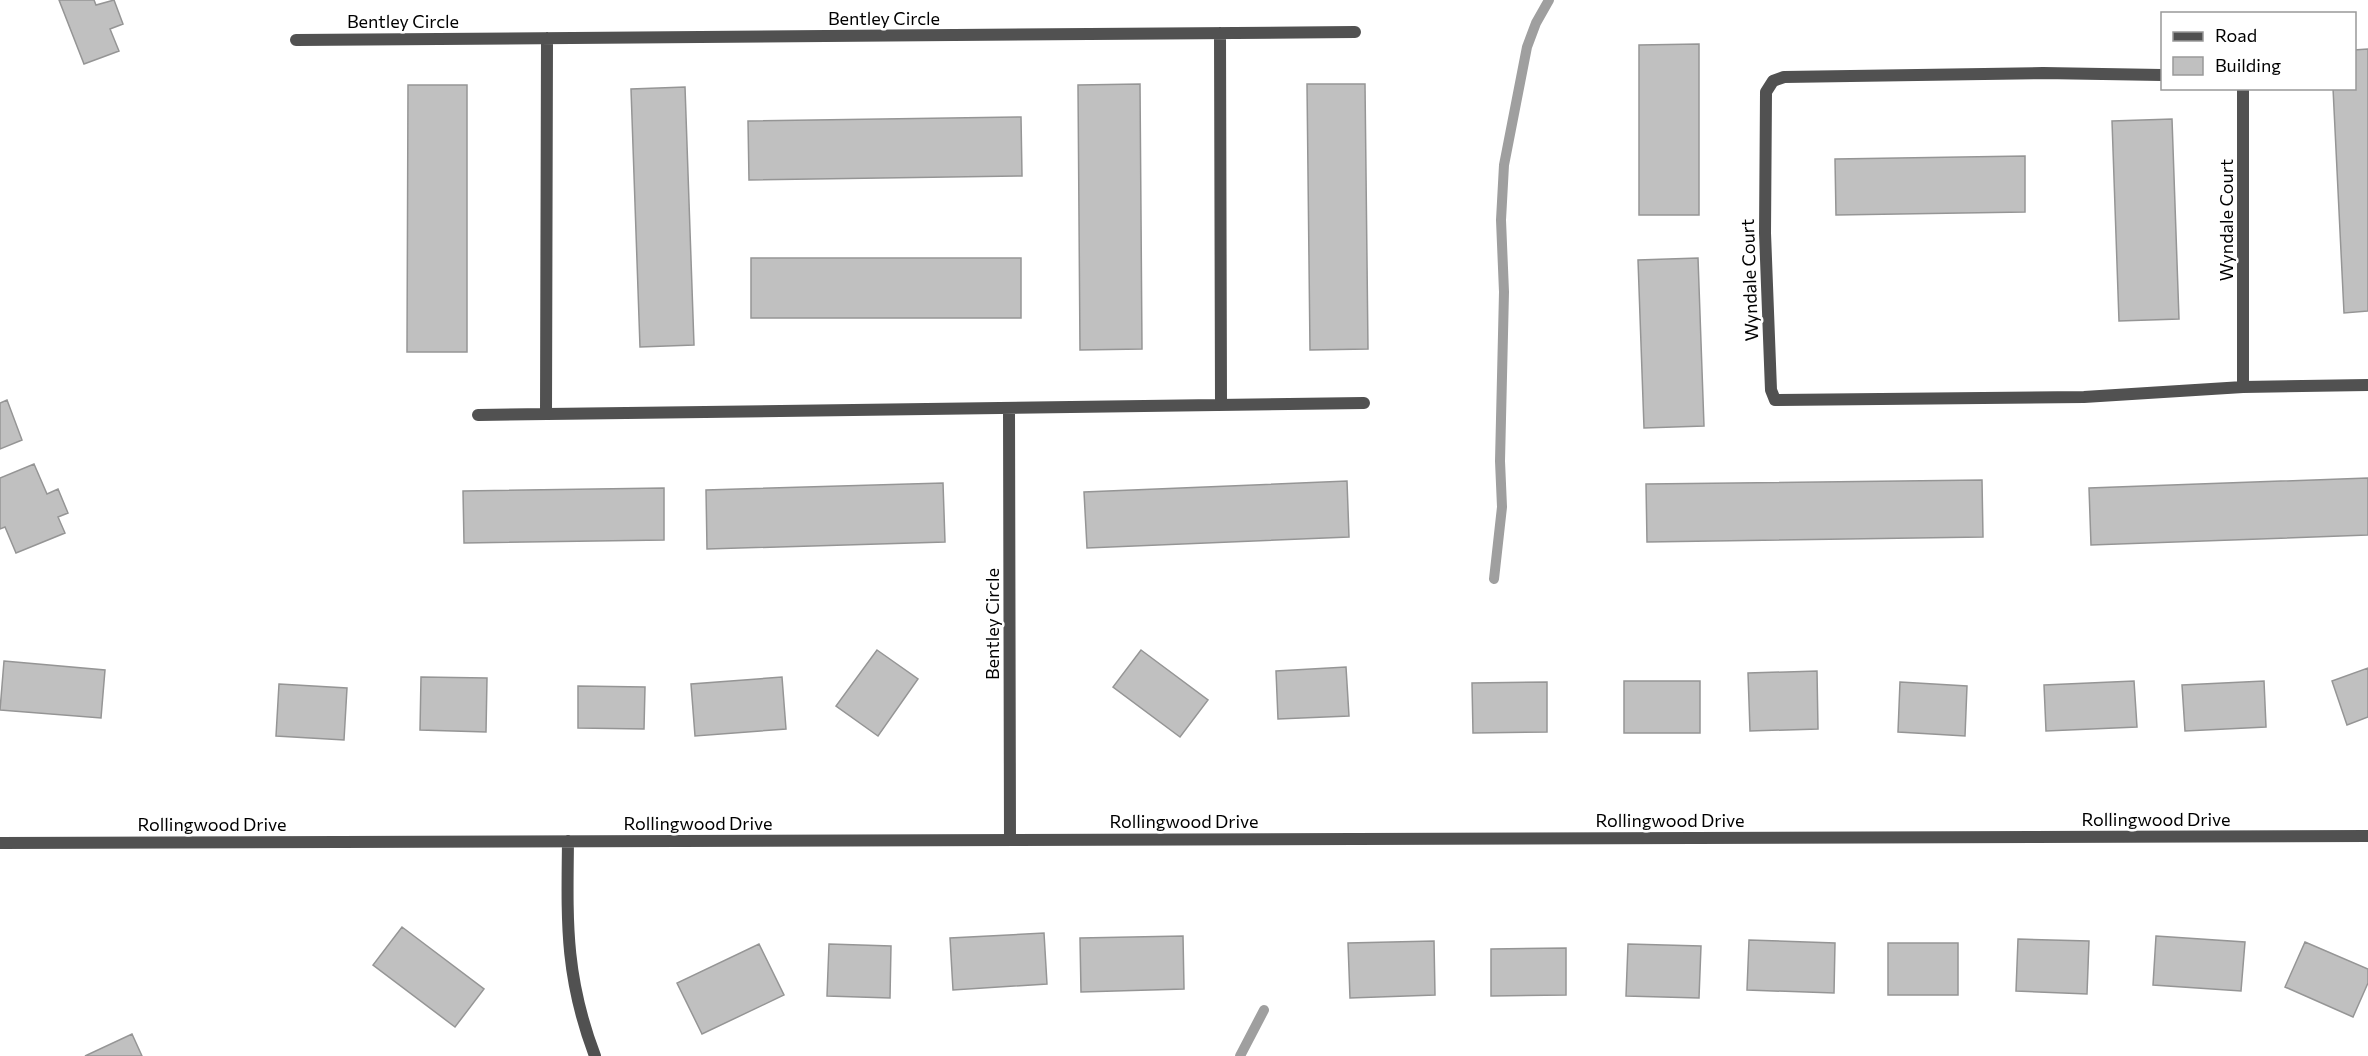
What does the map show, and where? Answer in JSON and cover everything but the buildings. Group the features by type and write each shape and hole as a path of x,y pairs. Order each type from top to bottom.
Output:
{"street":[{"name":"Bentley Circle","path":"296,40 1355,32"},
{"path":"1220,33 1221,405"},
{"path":"546,414 547,38"},
{"name":"Wyndale Court","path":"2161,75 2043,73 1784,77 1773,81 1766,92 1765,232 1772,390 1775,400 2084,397 2243,387 2368,385"},
{"name":"Wyndale Court","path":"2243,90 2243,387"},
{"path":"478,415 1364,403"},
{"name":"Bentley Circle","path":"1009,408 1010,840"},
{"name":"Rollingwood Drive","path":"0,843 2368,836"},
{"path":"568,841 567,930 571,977 581,1021 595,1056"}],"waterway":[{"path":"1494,579 1502,507 1500,461 1504,292 1501,220 1504,165 1527,47 1536,23 1549,0"},
{"path":"1240,1056 1264,1010"}]}
